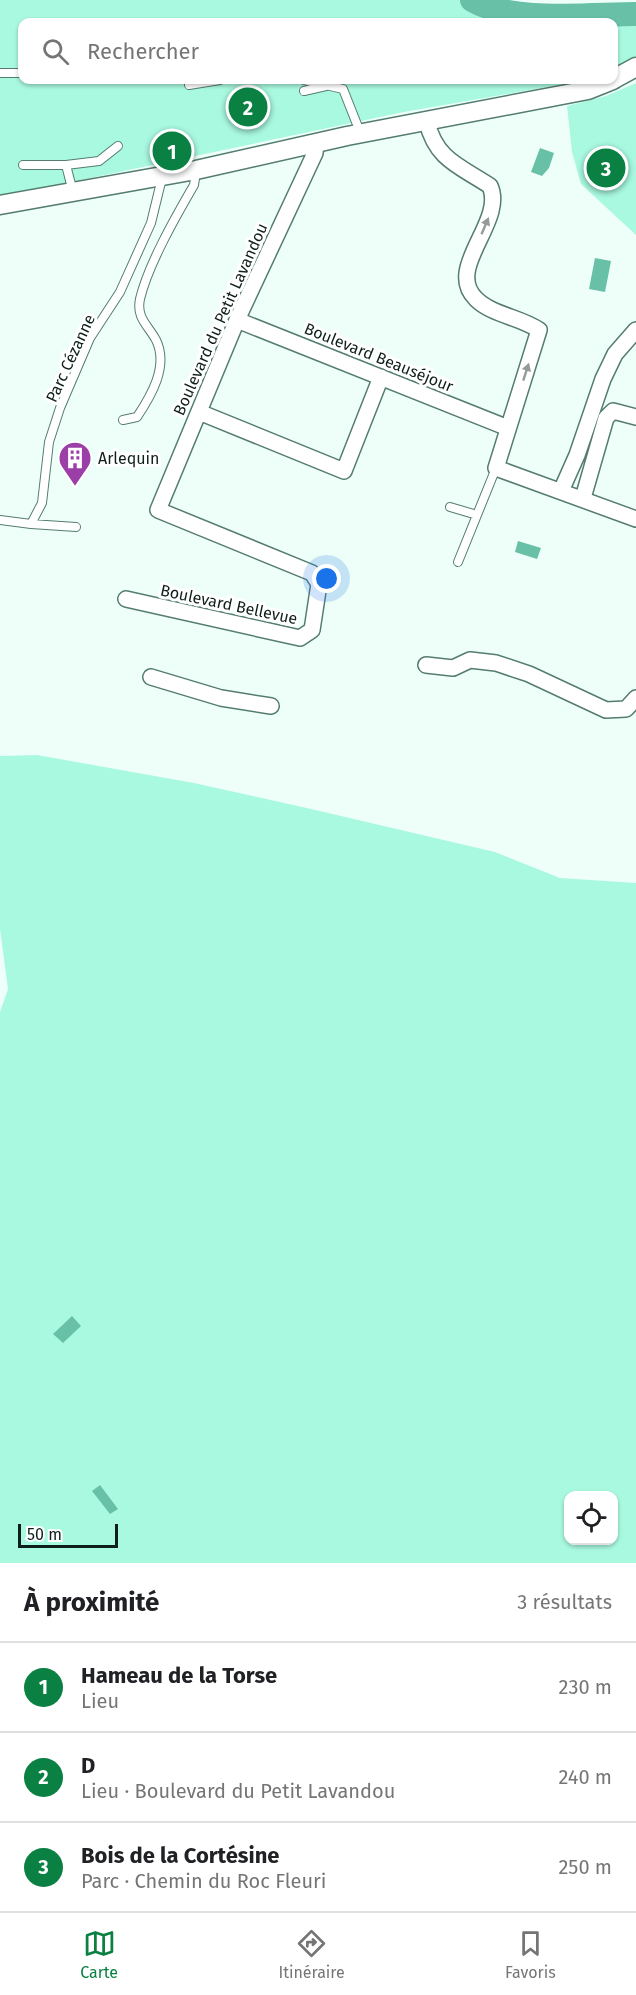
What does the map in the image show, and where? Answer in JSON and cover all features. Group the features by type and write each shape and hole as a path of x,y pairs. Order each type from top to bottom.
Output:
{"street":[{"path":"618,76 636,67"},
{"path":"0,205 163,177 316,143 588,90 602,84"},
{"path":"427,122 431,141 440,152 490,186 494,194 490,213 466,271 469,290 486,305 539,330 496,468 636,519"},
{"name":"Boulevard du Petit Lavandou","path":"158,510 237,320 315,153 316,143"},
{"name":"Boulevard Beauséjour","path":"237,320 508,428"},
{"path":"561,491 577,455 603,379 615,354 636,330"},
{"path":"199,412 344,471 381,377"},
{"path":"583,498 606,418 613,411 636,417"},
{"name":"Boulevard Bellevue","path":"126,599 300,638 312,630 319,584 312,573 158,510"},
{"path":"426,665 453,668 470,660 496,663 529,674 606,710 626,709 636,698"},
{"path":"151,677 221,698 271,706"}],"lane":[{"path":"0,73 18,74"},
{"path":"324,84 343,89 361,134"},
{"path":"304,91 329,85"},
{"path":"23,165 66,165 99,161 118,146"},
{"path":"66,165 74,193"},
{"path":"123,420 137,417 149,399 162,365 157,341 140,318 140,300 154,263 194,185 196,170"},
{"name":"Parc Cézanne","path":"31,524 42,502 49,442 60,408 90,338 120,292 152,223 163,177"},
{"path":"458,562 496,468"},
{"path":"450,507 477,515"},
{"path":"0,520 76,527"}],"shaded area":[{"path":"0,0 506,0 518,5 636,6 636,56 618,67 618,18 18,18 18,84 564,84 404,112 0,197"},
{"path":"636,83 636,235 581,184 572,152 567,106 606,96"},
{"path":"540,148 554,153 549,168 542,176 531,172"},
{"path":"595,258 611,261 605,292 589,289"},
{"path":"518,541 541,548 537,559 515,552"},
{"path":"37,755 194,783 495,852 560,878 636,883 636,1563 0,1563 0,1012 8,989 0,929 0,756"},
{"path":"72,1316 81,1326 63,1343 53,1334"},
{"path":"100,1485 118,1509 110,1514 92,1491"}],"waterway":[{"path":"472,0 488,7 529,15 636,14"}],"place":[{"name":"D","path":"248,107"},
{"name":"Hameau de la Torse","path":"172,151"},
{"name":"Bois de la Cortésine","path":"606,168"},
{"name":"Arlequin","path":"75,487"}]}
